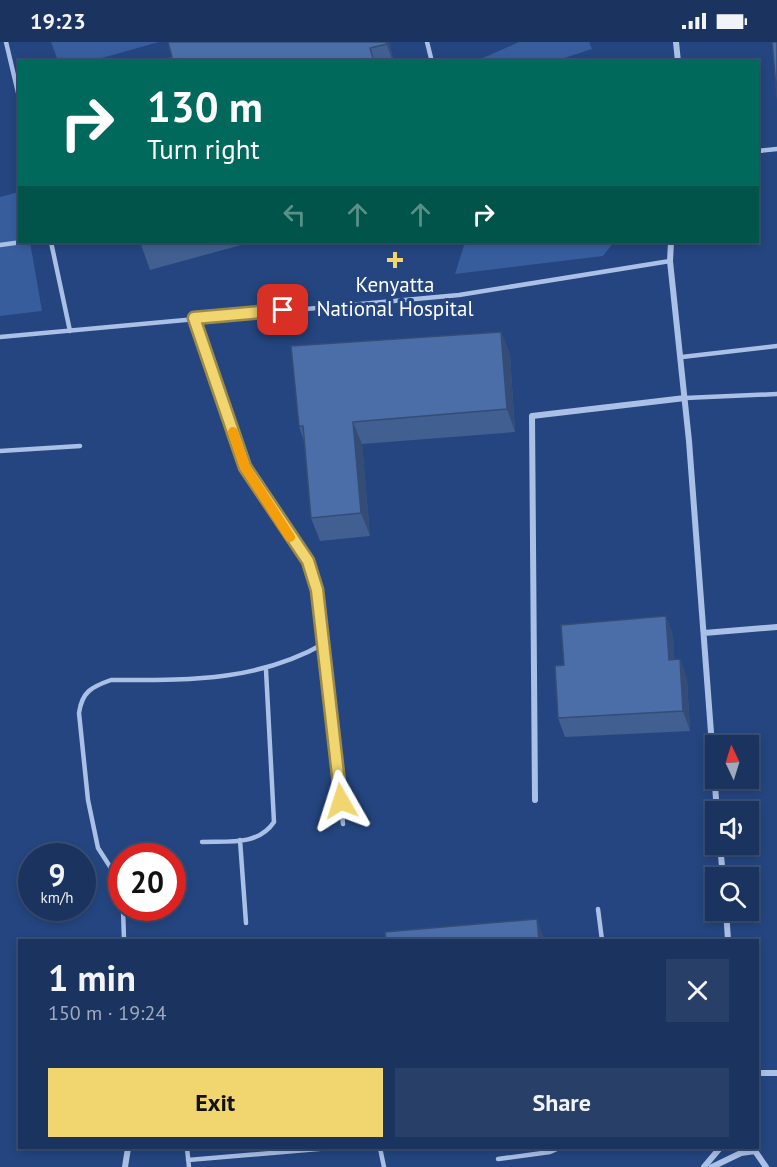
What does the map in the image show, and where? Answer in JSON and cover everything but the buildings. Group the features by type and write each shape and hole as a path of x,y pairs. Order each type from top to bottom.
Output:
{"street":[{"path":"676,42 678,60"},
{"path":"671,243 670,261 682,357 716,801"},
{"path":"535,800 532,416 685,398"},
{"path":"704,633 777,627"},
{"path":"727,921 728,939"},
{"path":"759,1073 777,1073"},
{"path":"125,1167 129,1149"},
{"path":"704,1167 719,1149"},
{"path":"712,1167 741,1153 755,1151 766,1167"}],"lane":[{"path":"6,42 18,93"},
{"path":"426,42 431,60"},
{"path":"759,150 777,149"},
{"path":"0,245 18,243"},
{"path":"51,243 70,331"},
{"path":"0,337 459,295 670,261"},
{"path":"194,318 245,467 308,561 317,590 325,643 343,824"},
{"path":"682,357 777,346"},
{"path":"685,398 777,394"},
{"path":"0,451 80,446"},
{"path":"108,864 98,848 88,800 79,713 81,699 95,686 111,680 236,675 266,670 300,658 325,643"},
{"path":"202,842 257,838 267,832 274,822 266,670"},
{"path":"240,840 246,923"},
{"path":"598,909 602,939"},
{"path":"123,921 124,939"},
{"path":"187,1149 189,1167"},
{"path":"188,1160 318,1149"},
{"path":"380,1149 384,1167"},
{"path":"498,1159 550,1152 557,1149"}],"shaded area":[{"path":"51,42 159,42 95,60 58,60"},
{"path":"519,42 589,42 592,49 558,60 485,60 483,58"},
{"path":"18,192 18,243 30,243 42,311 0,316 0,197"},
{"path":"465,243 613,243 603,256 455,274"}],"slow traffic":[{"path":"233,432 245,467 290,537"}],"place":[{"name":"Kenyatta National Hospital","path":"395,260"}],"route":[{"path":"283,310 194,318 245,467 308,561 317,590 325,643 341,801"}]}
